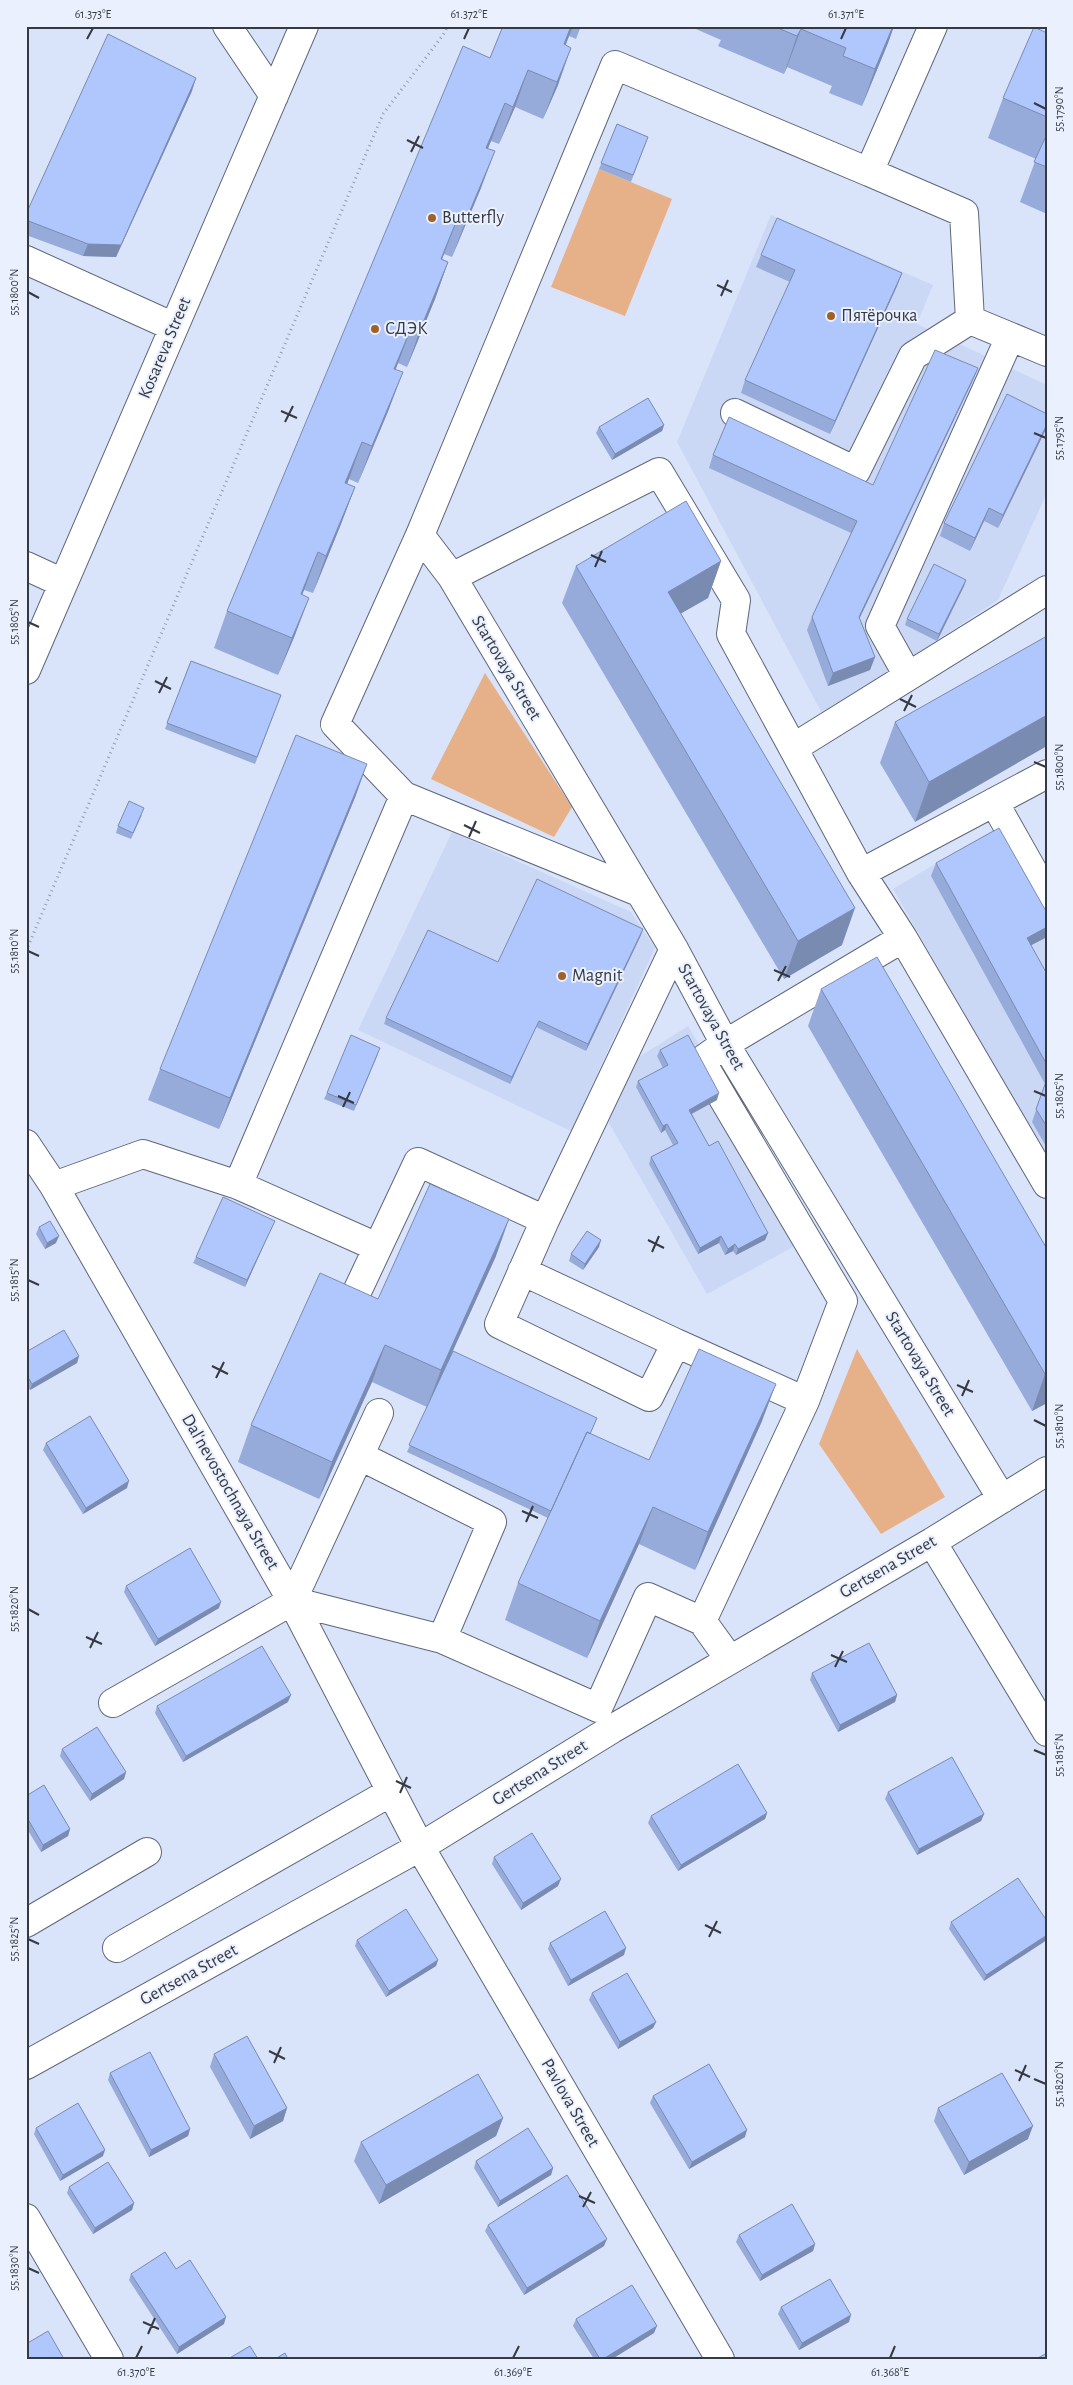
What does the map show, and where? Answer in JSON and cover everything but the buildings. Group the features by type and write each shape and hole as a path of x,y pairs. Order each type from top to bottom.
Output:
{"street":[{"path":"228,26 274,96"},
{"name":"Kosareva Street","path":"26,670 304,26"},
{"path":"868,172 934,26"},
{"path":"639,892 404,796 335,724 420,536 615,65 964,213 970,320"},
{"path":"26,260 174,327"},
{"path":"970,320 1047,352"},
{"path":"735,413 856,471 913,356 970,320"},
{"path":"908,676 880,626 1010,337"},
{"path":"452,577 659,472 736,600 731,634 861,873 904,938 1047,1184"},
{"name":"Startovaya Street","path":"420,536 452,577 674,949 725,1044 1002,1499"},
{"path":"26,566 63,584"},
{"path":"793,748 1047,590"},
{"path":"861,873 1047,774"},
{"path":"238,1185 404,796"},
{"path":"994,802 1044,887"},
{"path":"702,1621 805,1401 843,1301 701,1062 725,1044 904,938"},
{"path":"674,949 545,1220 499,1324 650,1397 676,1343"},
{"name":"Dal'nevostochnaya Street","path":"26,1144 54,1186 292,1601 420,1847"},
{"path":"54,1186 143,1154 238,1185 377,1247"},
{"path":"354,1298 418,1162 545,1220"},
{"path":"522,1271 805,1401"},
{"path":"113,1702 292,1601 379,1413"},
{"path":"360,1456 492,1522 442,1639"},
{"name":"Gertsena Street","path":"26,2065 420,1847 605,1719 730,1660 932,1542 1047,1470"},
{"path":"932,1542 1047,1732"},
{"path":"292,1601 442,1639 605,1719 648,1597 702,1621 730,1660"},
{"path":"117,1948 391,1792"},
{"name":"Pavlova Street","path":"420,1847 720,2359"},
{"path":"26,1924 147,1852"},
{"path":"26,2218 109,2359"}],"path":[{"path":"26,951 383,114 448,26"}],"shaded area":[{"path":"599,169 672,199 625,316 551,287"},
{"path":"771,215 933,285 917,324 1047,385 1047,493 998,600 823,715 677,442"},
{"path":"485,673 572,807 554,837 431,779"},
{"path":"999,826 1047,911 1047,1157 893,889"},
{"path":"452,832 631,912 655,948 571,1131 358,1030"},
{"path":"688,1026 813,1236 707,1294 605,1116 639,1057"},
{"path":"857,1349 945,1497 881,1534 819,1444"}],"place":[{"name":"Butterfly","path":"432,218"},
{"name":"Пятёрочка","path":"831,316"},
{"name":"СДЭК","path":"375,329"},
{"name":"Magnit","path":"562,976"}]}
